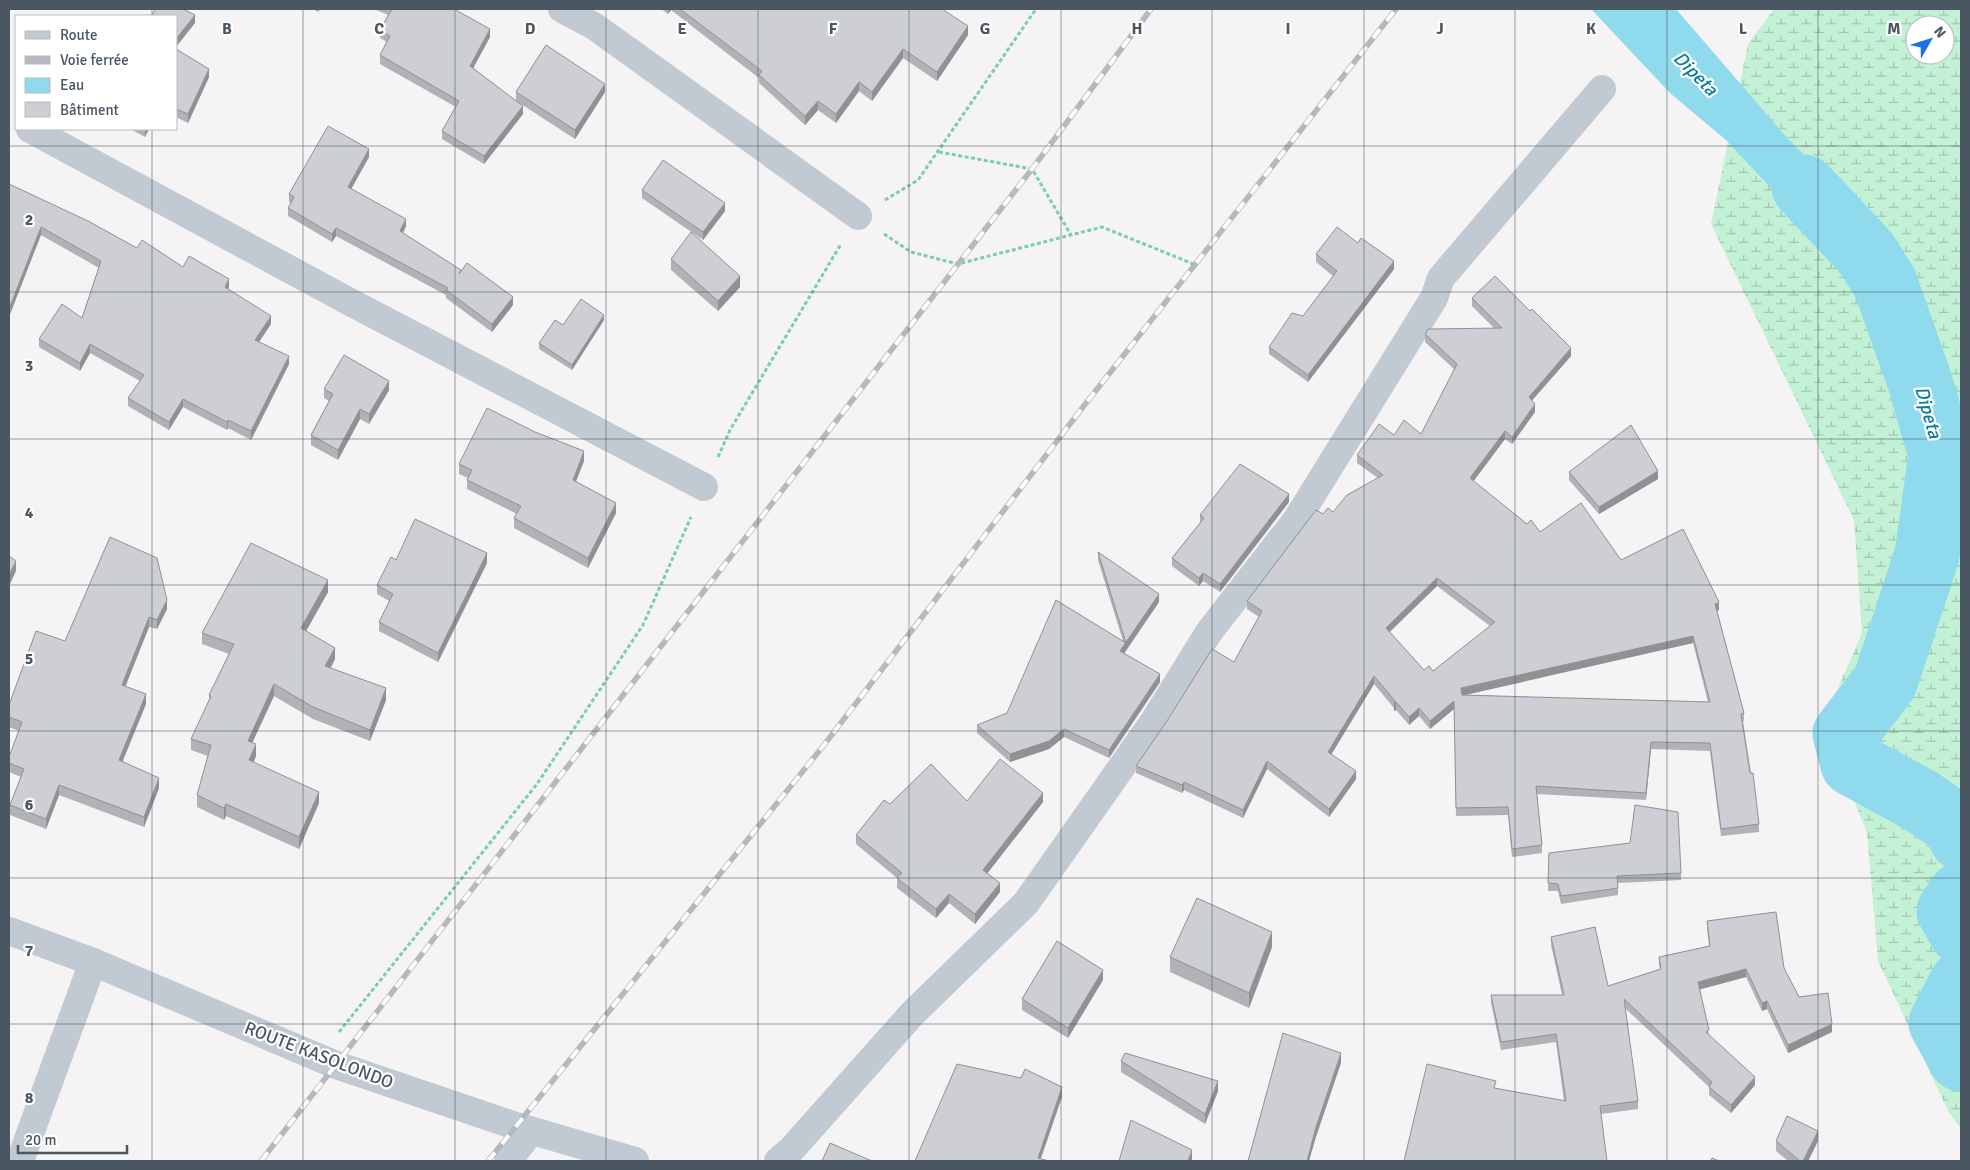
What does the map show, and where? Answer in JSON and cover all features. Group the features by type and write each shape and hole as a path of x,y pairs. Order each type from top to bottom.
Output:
{"street":[{"path":"562,9 594,26 858,216"},
{"path":"778,1161 791,1150 912,1014 1026,903 1154,721 1209,632 1297,519 1434,298 1441,278 1602,89"},
{"path":"32,130 350,302 704,487"},
{"name":"ROUTE KASOLONDO","path":"9,931 93,962 319,1058 531,1130 635,1161"},
{"path":"20,1161 93,962"},
{"path":"508,1161 531,1130"}],"path":[{"path":"319,1058 538,784 643,625 730,430 858,216 918,180 1036,9"},
{"path":"939,152 1032,169 1071,235"},
{"path":"858,216 911,252 958,264 1102,226 1196,265"}],"green space":[{"path":"1774,9 1961,9 1961,1128 1948,1111 1878,961 1867,833 1823,722 1862,633 1854,520 1711,224 1748,44"}],"water":[{"path":"1591,9 1676,9 1782,132 1818,170 1866,253 1783,201 1726,140 1670,93"}],"building":[{"path":"156,9 183,9 195,15 178,36 178,15 152,15"},
{"path":"392,9 454,9 490,29 470,66 523,106 484,156 442,131 459,101 380,55 390,36 380,30"},
{"path":"680,9 942,9 968,26 937,72 903,49 872,92 859,82 836,114 818,101 805,116 759,75 762,71"},
{"path":"546,45 605,84 575,130 516,92"},
{"path":"178,50 209,69 188,114 178,110"},
{"path":"328,126 369,149 348,187 406,219 400,231 461,270 459,274 467,263 513,297 492,324 446,290 448,288 336,228 332,234 288,208 294,197 289,194"},
{"path":"663,160 725,203 703,232 642,190"},
{"path":"9,184 88,221 137,248 142,240 183,267 189,256 229,279 225,287 271,316 255,340 289,356 251,431 228,420 227,422 183,399 169,422 128,398 144,375 90,344 80,363 39,339 62,304 82,318 101,261 41,227 9,309"},
{"path":"1337,227 1358,243 1361,238 1394,261 1308,375 1269,347 1292,313 1303,316 1337,271 1316,254"},
{"path":"691,232 740,276 718,301 671,259"},
{"path":"1495,276 1571,348 1529,397 1535,404 1512,437 1505,431 1470,478 1527,524 1531,520 1540,532 1581,503 1621,560 1683,529 1719,602 1715,604 1744,713 1741,714 1750,773 1753,773 1759,824 1721,829 1710,743 1651,742 1646,793 1536,786 1542,845 1512,849 1508,807 1456,808 1454,701 1430,721 1419,708 1409,717 1374,676 1328,752 1356,771 1329,809 1267,761 1243,810 1184,782 1182,785 1136,766 1212,649 1234,662 1262,611 1247,601 1316,510 1323,514 1328,508 1333,512 1347,495 1383,475 1357,455 1379,424 1394,435 1404,420 1421,434 1457,364 1425,334 1428,329 1502,328 1472,298","holes":["1437,578 1495,622 1433,671 1429,666 1424,670 1386,628","1693,636 1710,702 1462,695 1461,688"]},
{"path":"581,299 604,315 572,365 539,343 555,320 563,325"},
{"path":"344,355 389,381 369,414 360,409 338,450 311,435 333,394 324,389"},
{"path":"487,408 535,432 584,451 573,480 616,503 588,558 514,518 521,506 467,480 472,470 459,464"},
{"path":"1631,425 1658,471 1599,507 1569,472"},
{"path":"1240,464 1289,494 1220,584 1203,573 1199,578 1172,558 1204,518 1200,515"},
{"path":"415,519 487,553 438,653 379,622 393,594 377,585 391,557 396,560"},
{"path":"110,537 157,558 167,600 157,620 149,617 122,685 146,694 119,760 159,778 144,817 59,785 46,819 10,805 24,769 9,763 9,757 22,722 9,717 9,705 36,631 65,641"},
{"path":"251,543 328,580 301,628 335,648 325,666 386,688 370,730 313,707 274,684 248,741 256,744 249,760 319,792 299,837 226,804 224,808 197,795 211,745 191,739 211,696 209,695 234,644 202,633"},
{"path":"1098,552 1159,594 1126,642"},
{"path":"9,556 16,561 9,575"},
{"path":"1056,600 1126,643 1120,651 1160,674 1109,750 1064,729 1049,741 1010,754 977,725 1007,713"},
{"path":"1000,759 1043,793 983,870 1000,883 975,914 949,894 936,909 897,878 902,873 856,835 884,800 890,804 931,764 967,801"},
{"path":"1635,805 1678,812 1681,873 1617,876 1618,888 1561,896 1558,884 1548,883 1549,853 1630,843"},
{"path":"1197,898 1272,932 1249,993 1170,957"},
{"path":"1776,912 1784,968 1799,997 1828,993 1832,1024 1788,1045 1767,1001 1762,1003 1746,969 1698,982 1709,1030 1706,1032 1755,1077 1731,1105 1709,1087 1712,1082 1624,999 1638,1101 1600,1106 1607,1161 1404,1161 1427,1064 1496,1081 1494,1088 1566,1101 1556,1034 1501,1042 1491,995 1564,995 1551,937 1595,927 1608,986 1661,969 1659,957 1710,946 1707,921"},
{"path":"1057,941 1103,970 1068,1028 1022,999"},
{"path":"1283,1033 1341,1053 1316,1127 1307,1161 1248,1161"},
{"path":"1125,1053 1218,1081 1205,1114 1121,1061"},
{"path":"957,1064 1021,1078 1025,1069 1062,1087 1038,1158 1049,1161 915,1161"},
{"path":"1787,1116 1818,1131 1803,1161 1800,1161 1776,1141"},
{"path":"1131,1120 1192,1150 1188,1161 1119,1161"},
{"path":"830,1143 872,1161 822,1161"}],"waterway":[{"name":"Dipeta","path":"1804,187 1866,253 1885,283 1920,382 1941,455 1927,555 1885,682 1845,734 1853,764 1921,801 1959,827 1961,838"},
{"name":"Dipeta","path":"1961,894 1949,911 1961,932"},
{"name":"Dipeta","path":"1961,984 1941,1023 1961,1059"}],"railway":[{"path":"261,1161 1032,169 1151,9"},
{"path":"488,1161 824,745 1083,407 1396,9"}]}
